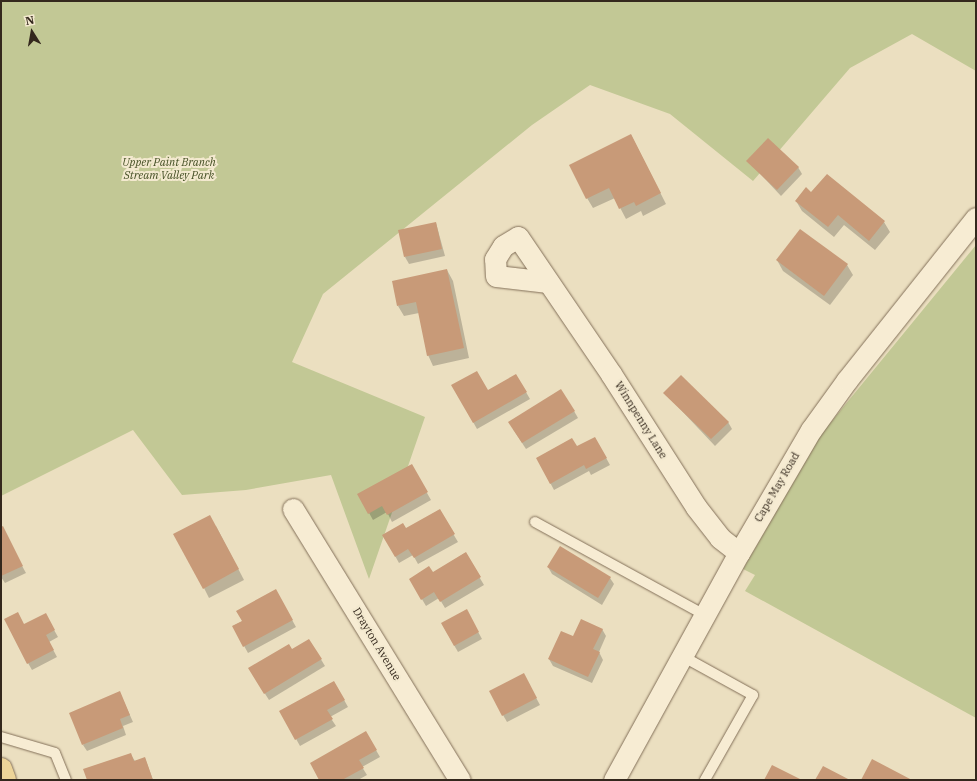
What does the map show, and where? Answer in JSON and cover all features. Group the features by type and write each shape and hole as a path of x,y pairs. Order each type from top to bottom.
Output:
{"main road":[{"path":"1,769 5,780"}],"street":[{"name":"Cape May Road","path":"614,780 739,553 811,430 830,403 976,218"},
{"name":"Winnpenny Lane","path":"548,282 611,374 696,507 720,538 739,553"},
{"name":"Drayton Avenue","path":"293,509 460,780"}],"lane":[{"path":"535,522 705,615"},
{"path":"682,656 752,695 705,780"},
{"path":"1,737 55,753 66,780"}],"green space":[{"name":"Upper Paint Branch Stream Valley Park","path":"1,1 976,1 976,71 912,34 850,68 753,181 670,114 590,85 532,125 323,294 292,362 425,417 369,579 331,475 246,490 182,495 133,430 1,496"},
{"path":"976,245 976,718 745,591 755,575 743,569 822,433"}],"building":[{"path":"631,134 661,193 636,206 634,202 619,209 609,188 586,199 569,165"},
{"path":"768,138 799,167 777,190 746,161"},
{"path":"827,174 885,221 869,241 838,215 828,227 795,201 806,187 811,192"},
{"path":"436,222 442,249 404,257 398,230"},
{"path":"800,229 848,264 824,296 776,260"},
{"path":"447,269 464,348 427,356 416,302 397,306 392,281"},
{"path":"477,371 488,390 516,374 527,392 473,423 451,385"},
{"path":"681,375 729,422 711,439 663,393"},
{"path":"561,389 575,411 522,443 508,422"},
{"path":"595,437 607,458 586,469 584,465 550,484 536,458 572,438 577,446"},
{"path":"412,464 428,492 387,515 382,506 368,514 357,494"},
{"path":"440,509 455,534 414,558 408,549 395,557 382,535 403,523 406,528"},
{"path":"210,515 239,569 203,589 173,534"},
{"path":"3,526 23,566 1,576 1,527"},
{"path":"560,546 611,577 598,598 547,567"},
{"path":"466,552 481,577 440,602 434,592 421,600 409,579 429,566 433,572"},
{"path":"276,589 293,620 243,647 232,626 242,621 236,611"},
{"path":"467,609 479,632 454,646 441,623"},
{"path":"18,612 24,624 46,613 55,630 46,635 54,650 27,664 4,619"},
{"path":"581,619 603,629 593,649 600,652 588,677 548,659 561,631 573,636"},
{"path":"309,639 322,659 264,694 248,668 289,644 292,649"},
{"path":"524,673 537,698 502,716 489,691"},
{"path":"334,681 345,700 327,710 333,719 295,740 279,711"},
{"path":"120,691 130,715 120,719 123,728 82,745 69,713"},
{"path":"366,731 377,750 359,760 364,768 342,780 319,780 310,763"},
{"path":"131,753 134,761 145,757 153,780 87,780 83,769"},
{"path":"872,759 912,780 861,780"},
{"path":"772,765 802,780 764,780"},
{"path":"823,766 850,780 815,780"}]}
